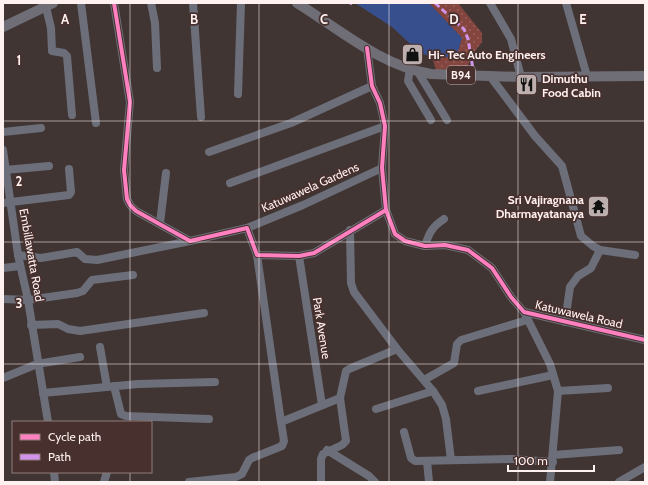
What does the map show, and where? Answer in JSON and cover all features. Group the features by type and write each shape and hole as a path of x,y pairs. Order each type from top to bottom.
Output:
{"main road":[{"name":"B94","path":"296,3 367,48 414,71 431,74 521,77 645,76"},
{"path":"3,27 50,5"}],"street":[{"path":"81,3 96,123"},
{"path":"114,3 130,102 124,170 130,206 136,211 190,241"},
{"path":"152,3 155,23 157,68"},
{"path":"193,3 201,117"},
{"path":"238,94 241,3"},
{"path":"490,3 511,39 521,77"},
{"path":"566,3 587,76"},
{"path":"50,5 52,51 64,53 67,56 72,115"},
{"name":"Katuwawela Road","path":"367,48 372,86 380,103 385,126 382,168 386,210 396,234 405,241 425,246 445,245 468,250 492,268 510,297 526,316 565,322 645,340"},
{"path":"431,120 408,81 414,71 446,120"},
{"path":"490,76 535,136 562,166 582,236 600,250 635,255"},
{"path":"209,152 291,123 372,86"},
{"path":"230,183 385,126"},
{"path":"3,132 41,128"},
{"name":"Embillawatta Road","path":"3,150 7,203 28,300 37,364 48,421"},
{"path":"4,164 49,166"},
{"name":"Katuwawela Gardens","path":"18,255 41,258 77,252 85,259 96,260 247,228 303,205 382,168"},
{"path":"7,203 69,195 71,192 69,169"},
{"path":"160,223 166,173"},
{"path":"257,255 299,256 314,253 350,230 386,210"},
{"path":"425,246 434,226 444,219"},
{"path":"189,482 226,480 242,474 248,460 282,446 284,441 257,255 247,228"},
{"path":"350,230 351,283 354,292 397,350 424,380 442,405 446,419 451,460"},
{"path":"565,322 570,287 578,276 591,268 600,250"},
{"name":"Park Avenue","path":"299,256 322,405"},
{"path":"3,268 20,266"},
{"path":"3,299 28,300 77,293 83,291 92,280 133,275"},
{"path":"31,325 58,324 68,329 80,331 204,313"},
{"path":"424,380 454,363 457,344 461,340 526,316 550,364 558,390 550,482"},
{"path":"100,347 110,387 121,414 126,416 209,419"},
{"path":"321,482 321,459 323,454 327,450 342,445 346,441 340,398 346,371 397,350"},
{"path":"3,378 37,364 80,357"},
{"path":"478,391 553,375"},
{"path":"43,393 110,387 215,382"},
{"path":"558,390 608,388"},
{"path":"376,410 433,391"},
{"path":"281,422 340,398"},
{"path":"404,432 410,458 415,461 553,458 620,450"},
{"path":"327,450 369,476 375,482"},
{"path":"427,461 429,482"},
{"path":"620,482 645,467"}],"shaded area":[{"path":"429,3 458,3 482,33 482,42 472,55 467,68 436,70 432,57 452,57 462,38"}],"water":[{"path":"355,3 429,3 462,38 457,55 452,57 432,57 420,53 392,27"}],"marked path":[{"path":"435,3 464,29 468,39 474,75"}],"cycle path":[{"path":"114,3 130,102 124,170 127,199 136,211 190,241 247,228 257,255 299,256 314,253 386,210"},
{"path":"367,48 372,86 380,103 385,126 382,168 386,210 395,234 405,241 425,246 445,245 468,250 492,268 511,297 524,312 645,340"}],"place":[{"name":"Hi- Tec Auto Engineers","path":"412,54"},
{"name":"Dimuthu Food Cabin","path":"527,85"},
{"name":"Sri Vajiragnana Dharmayatanaya","path":"599,206"}]}
